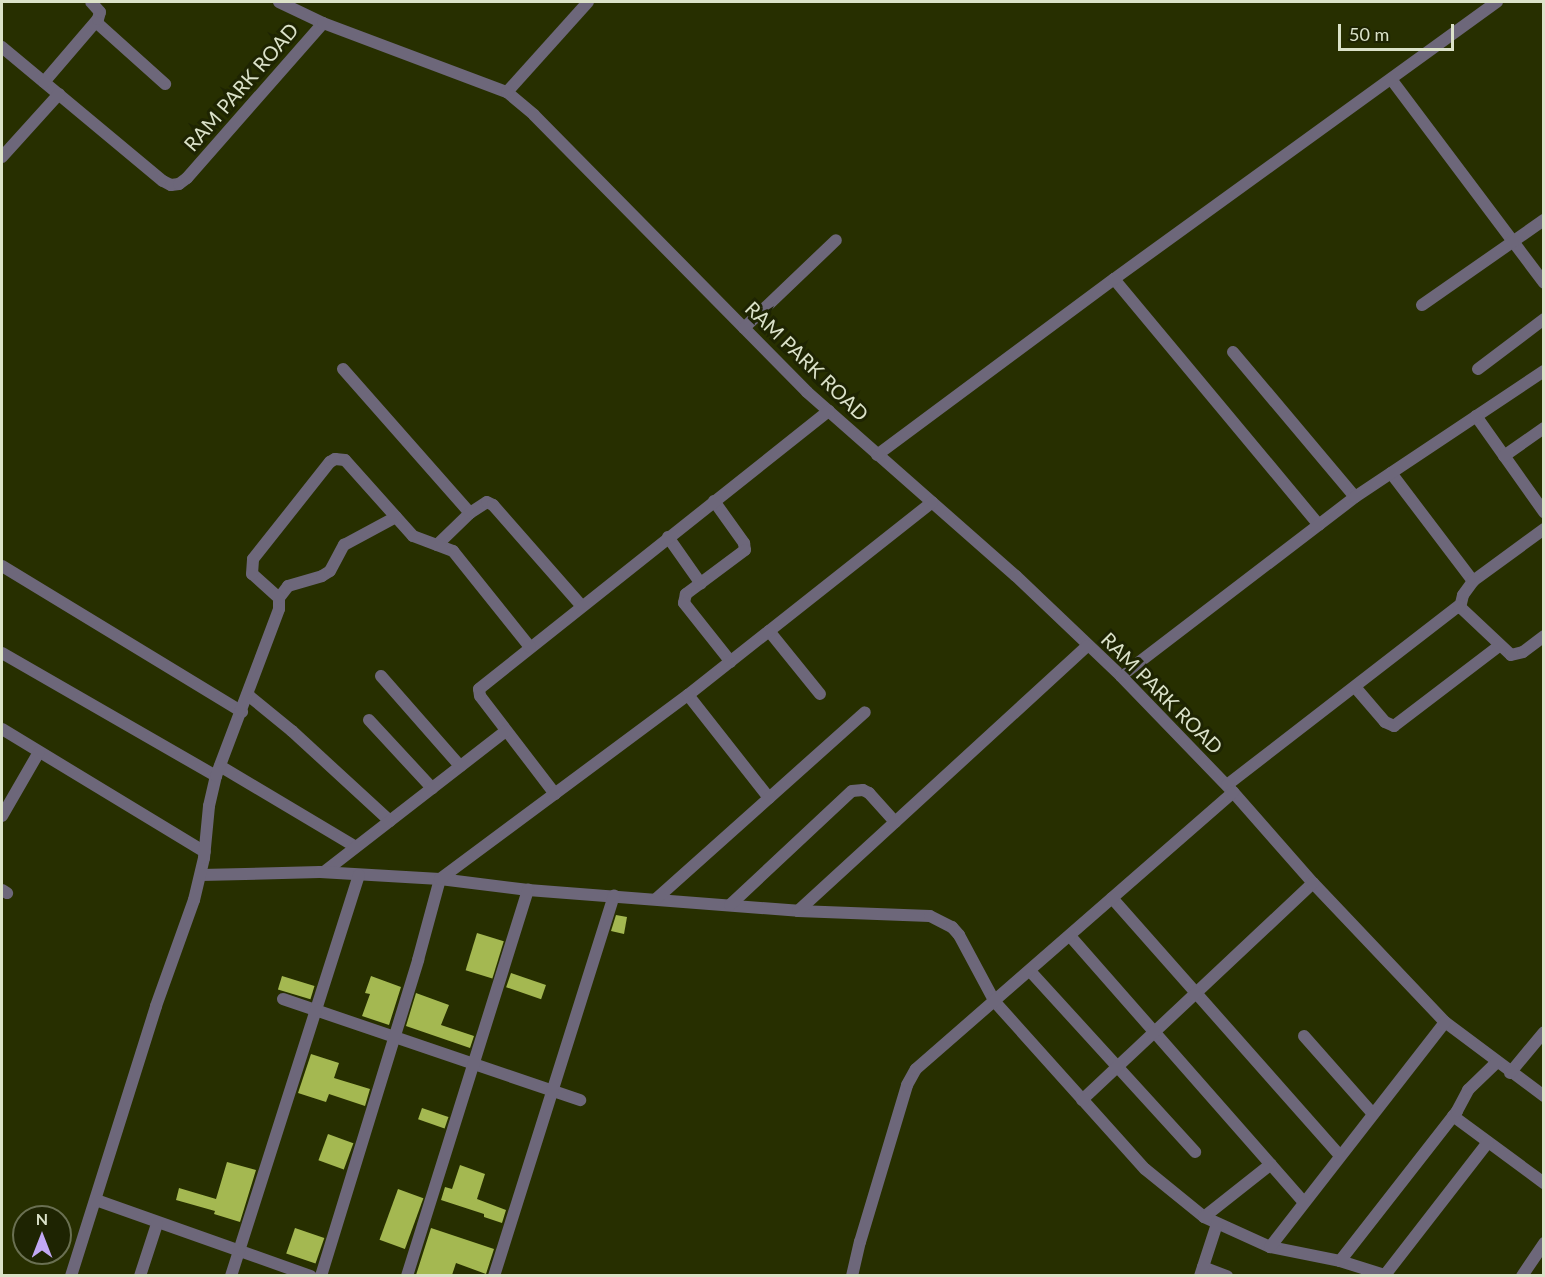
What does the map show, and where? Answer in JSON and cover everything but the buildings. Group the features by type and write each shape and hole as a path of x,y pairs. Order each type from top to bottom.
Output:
{"street":[{"path":"44,82 96,22 100,12 90,2"},
{"path":"279,2 323,23"},
{"path":"507,92 588,2"},
{"path":"878,455 1114,279 1497,2"},
{"path":"96,22 165,84"},
{"name":"RAM PARK ROAD","path":"2,47 163,181 171,185 179,184 323,23 507,92 534,115 829,411 1016,576 1121,676 1230,788 1313,883 1445,1022 1496,1063 1544,1096"},
{"path":"1391,79 1544,282"},
{"path":"2,157 58,94"},
{"path":"1422,305 1544,219"},
{"path":"744,328 836,240"},
{"path":"1114,279 1319,525"},
{"path":"1478,369 1544,319"},
{"path":"1233,352 1354,497"},
{"path":"343,369 470,513"},
{"path":"1121,676 1354,497 1544,371"},
{"path":"555,794 480,696 479,689 580,606 829,411"},
{"path":"1476,416 1544,512"},
{"path":"1504,456 1544,428"},
{"path":"279,598 252,574 253,559 330,462 335,459 345,460 413,536 453,551 459,557 530,647"},
{"path":"1391,473 1473,581"},
{"path":"714,501 746,547 743,554 687,594 684,603 731,662"},
{"path":"437,545 470,513 486,502 493,505 580,606"},
{"path":"321,1275 395,1037 440,879 688,695 932,502"},
{"path":"71,1275 156,1006 201,875 209,806 218,771 279,609 279,598 288,586 322,576 330,571 344,545 396,517"},
{"path":"852,1275 907,1085 916,1069 1070,936 1230,788 1355,687 1460,608 1463,595 1473,581 1544,529"},
{"path":"668,537 701,584"},
{"path":"2,566 242,712"},
{"path":"1460,608 1511,655 1517,655 1544,636"},
{"path":"770,631 820,694"},
{"path":"798,910 1087,646"},
{"path":"1355,687 1385,722 1394,726 1499,646"},
{"path":"2,653 356,847"},
{"path":"381,676 460,766"},
{"path":"248,695 292,731 390,821"},
{"path":"688,695 769,798"},
{"path":"656,899 865,712"},
{"path":"369,720 432,788"},
{"path":"2,729 205,852"},
{"path":"324,872 506,731"},
{"path":"2,816 39,752"},
{"path":"730,905 852,790 863,790 869,793 895,822"},
{"path":"201,875 324,872 440,879 528,890 798,910 914,913 941,920 959,935 995,1002 1145,1169 1204,1217 1270,1247 1340,1261 1387,1275 1488,1142"},
{"path":"231,1275 359,875"},
{"path":"1082,1100 1313,883"},
{"path":"407,1275 528,890"},
{"path":"494,1275 614,895"},
{"path":"1112,898 1340,1156"},
{"path":"1070,936 1304,1202"},
{"path":"1030,971 1195,1152"},
{"path":"283,999 580,1100"},
{"path":"1270,1247 1445,1022"},
{"path":"1510,1073 1544,1032"},
{"path":"1304,1036 1373,1114"},
{"path":"1340,1261 1453,1116 1468,1090 1496,1063"},
{"path":"1453,1116 1544,1183"},
{"path":"1204,1217 1271,1164"},
{"path":"96,1200 157,1224 311,1275"},
{"path":"140,1275 157,1224"},
{"path":"1217,1224 1201,1271 1227,1275"},
{"path":"1522,1275 1544,1243"}]}
